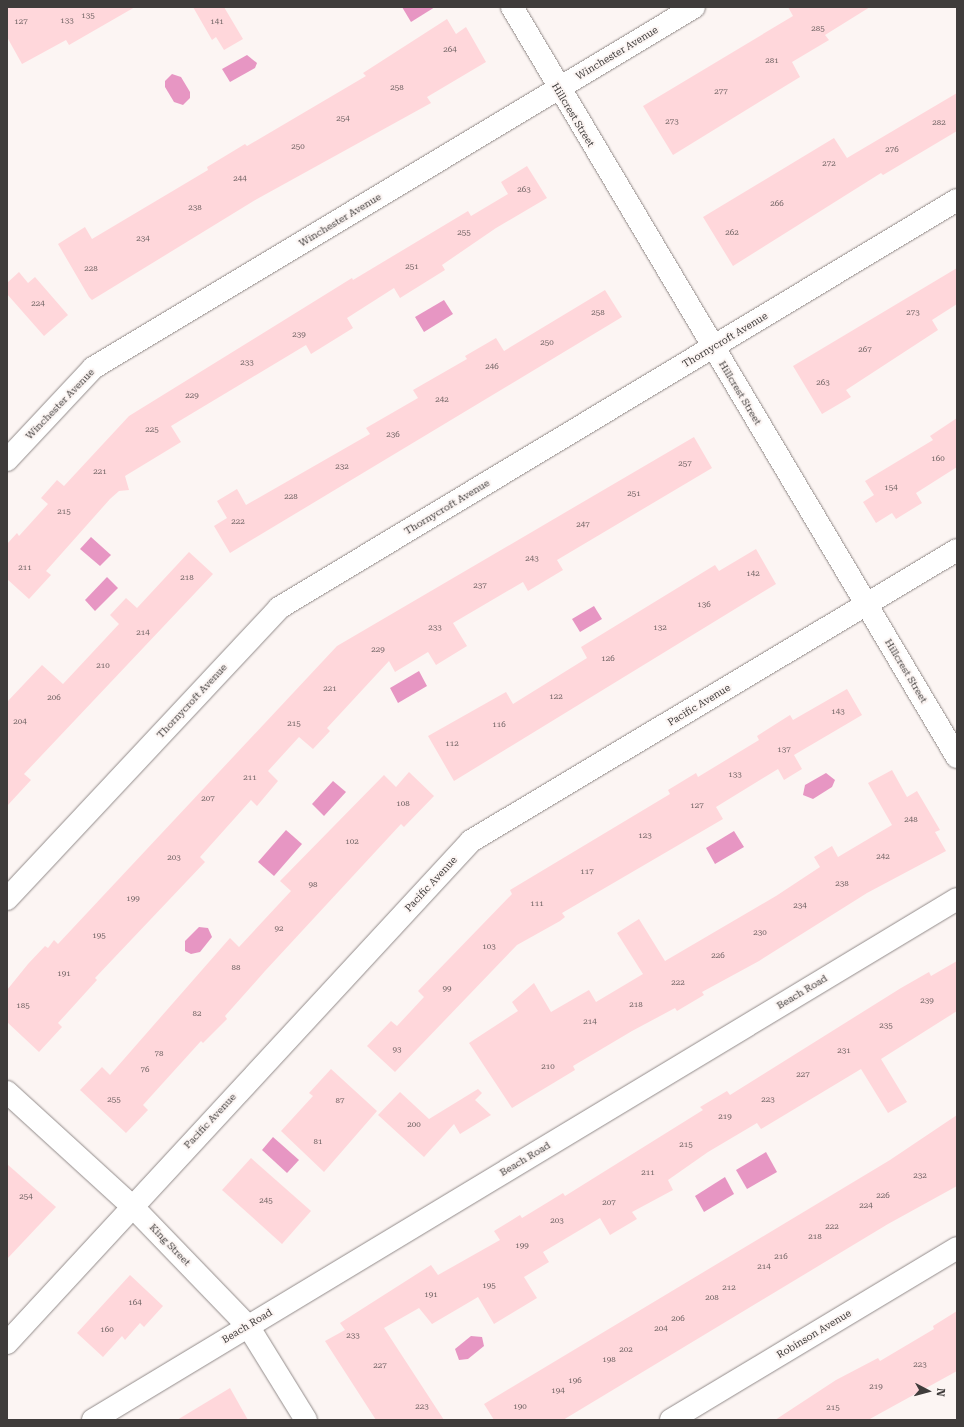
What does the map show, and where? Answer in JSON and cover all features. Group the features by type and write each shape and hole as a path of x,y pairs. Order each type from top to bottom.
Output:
{"street":[{"name":"Hillcrest Street","path":"512,7 558,89 957,757"},
{"name":"Winchester Avenue","path":"7,460 93,368 694,7"},
{"name":"Thornycroft Avenue","path":"7,899 278,608 957,200"},
{"name":"Pacific Avenue","path":"7,1343 471,841 957,550"},
{"name":"Beach Road","path":"93,1420 957,899"},
{"name":"King Street","path":"7,1092 132,1206 248,1326 306,1420"},
{"name":"Robinson Avenue","path":"671,1420 957,1248"}],"shaded area":[{"path":"402,7 435,7 411,22"},
{"path":"247,55 257,63 255,68 230,82 222,69"},
{"path":"172,74 181,77 190,92 190,98 183,105 174,102 165,87 165,81"},
{"path":"444,300 453,314 424,332 415,317"},
{"path":"91,537 111,555 100,566 80,549"},
{"path":"107,577 118,588 95,611 85,600"},
{"path":"594,606 602,619 580,632 572,619"},
{"path":"419,671 427,686 398,703 390,688"},
{"path":"826,773 835,780 832,787 813,799 803,795 805,785"},
{"path":"333,781 346,792 324,816 312,804"},
{"path":"286,830 302,844 274,876 258,862"},
{"path":"734,831 744,847 715,864 706,848"},
{"path":"199,927 208,928 212,937 200,952 191,954 185,951 185,941"},
{"path":"273,1137 299,1160 287,1173 262,1150"},
{"path":"766,1152 777,1172 747,1189 736,1170"},
{"path":"725,1177 734,1194 704,1212 695,1196"},
{"path":"471,1336 482,1337 484,1346 468,1359 459,1360 455,1349"}],"building":[{"path":"7,7 135,7 69,45 66,40 22,64 7,37"},
{"path":"193,7 224,7 243,39 224,50 216,37 212,40"},
{"path":"788,7 870,7 825,35 829,40 792,62 800,77 673,155 643,106 793,16"},
{"path":"447,19 456,34 466,27 486,62 427,97 431,103 257,199 92,300 89,297 58,244 85,227 92,239 208,170 207,167 245,144 247,146 366,76 363,73"},
{"path":"957,93 957,131 883,175 881,173 733,266 703,217 834,138 847,158"},
{"path":"527,166 547,198 496,228 442,265 445,270 400,298 394,288 347,318 353,328 311,354 306,345 171,426 181,442 125,476 129,490 119,491 110,499 46,571 51,575 29,599 7,579 7,544 17,533 19,536 48,504 41,498 57,480 64,486 129,416 352,278 353,280 468,211 471,216 508,194 501,182"},
{"path":"957,268 957,304 932,320 938,330 846,390 851,397 822,414 793,366"},
{"path":"19,272 28,283 35,277 68,315 44,336 7,294 7,283"},
{"path":"605,290 622,317 230,553 214,526 227,518 217,501 237,489 246,505 370,434 366,428 418,398 413,390 467,359 465,356 496,338 504,351"},
{"path":"957,418 957,467 916,493 922,503 896,519 892,513 876,523 863,502 874,495 865,481 933,440 930,436"},
{"path":"694,437 712,468 557,560 563,570 528,591 523,582 453,623 467,646 436,665 428,652 395,672 389,661 327,728 330,731 313,749 299,737 268,771 278,781 257,806 251,800 200,857 205,862 95,978 97,980 58,1023 62,1027 39,1052 7,1022 7,990 28,964 45,946 48,948 54,940 58,944 337,646"},
{"path":"756,549 776,584 454,781 428,736 506,692 513,704 587,658 581,647 715,565 719,571"},
{"path":"189,552 213,574 24,774 31,780 7,806 7,702 42,665 63,684 119,624 110,615 126,598 137,608"},
{"path":"847,689 862,715 794,755 802,769 784,780 778,769 716,807 723,819 562,913 565,917 560,921 517,945 395,1072 367,1046 391,1021 397,1026 424,997 418,991 512,894 510,890 670,794 668,790 696,773 698,777 759,740 757,736 790,715 793,720"},
{"path":"892,770 907,797 917,791 940,830 935,832 946,851 867,893 759,961 702,992 704,995 677,1011 675,1008 632,1031 573,1066 575,1070 512,1108 469,1043 518,1011 512,1002 534,983 551,1012 589,990 596,1002 643,974 617,933 639,919 665,961 776,896 820,867 814,857 832,846 838,857 892,825 868,783"},
{"path":"409,772 434,796 404,827 401,824 265,971 225,1016 227,1019 203,1043 201,1041 143,1105 148,1110 126,1133 80,1090 102,1067 110,1075 230,938 239,947 291,891 280,881 384,775 396,787"},
{"path":"957,961 957,1011 881,1059 907,1102 888,1113 861,1069 761,1129 757,1123 708,1152 668,1180 673,1190 632,1212 637,1219 610,1235 600,1218 543,1252 549,1262 524,1277 537,1298 494,1324 478,1297 432,1324 419,1308 384,1328 444,1420 376,1420 325,1341 345,1330 340,1323 431,1265 438,1275 500,1240 494,1231 520,1215 522,1218 563,1193 565,1196 703,1110 700,1107 727,1091 730,1095 901,988 929,972 931,976"},
{"path":"331,1069 377,1111 324,1172 281,1131 313,1096 309,1093"},
{"path":"478,1089 482,1093 475,1100 491,1115 460,1134 454,1124 424,1157 378,1115 400,1092 429,1119"},
{"path":"957,1115 957,1186 888,1224 563,1420 494,1420 484,1404 890,1160"},
{"path":"251,1158 311,1211 282,1244 222,1190"},
{"path":"7,1164 56,1207 7,1259"},
{"path":"130,1275 163,1306 144,1327 140,1323 125,1340 122,1336 103,1357 77,1333"},
{"path":"957,1311 957,1371 868,1420 775,1420 836,1380 878,1358 880,1361 934,1329 933,1326"},
{"path":"230,1388 248,1420 177,1420"}]}
